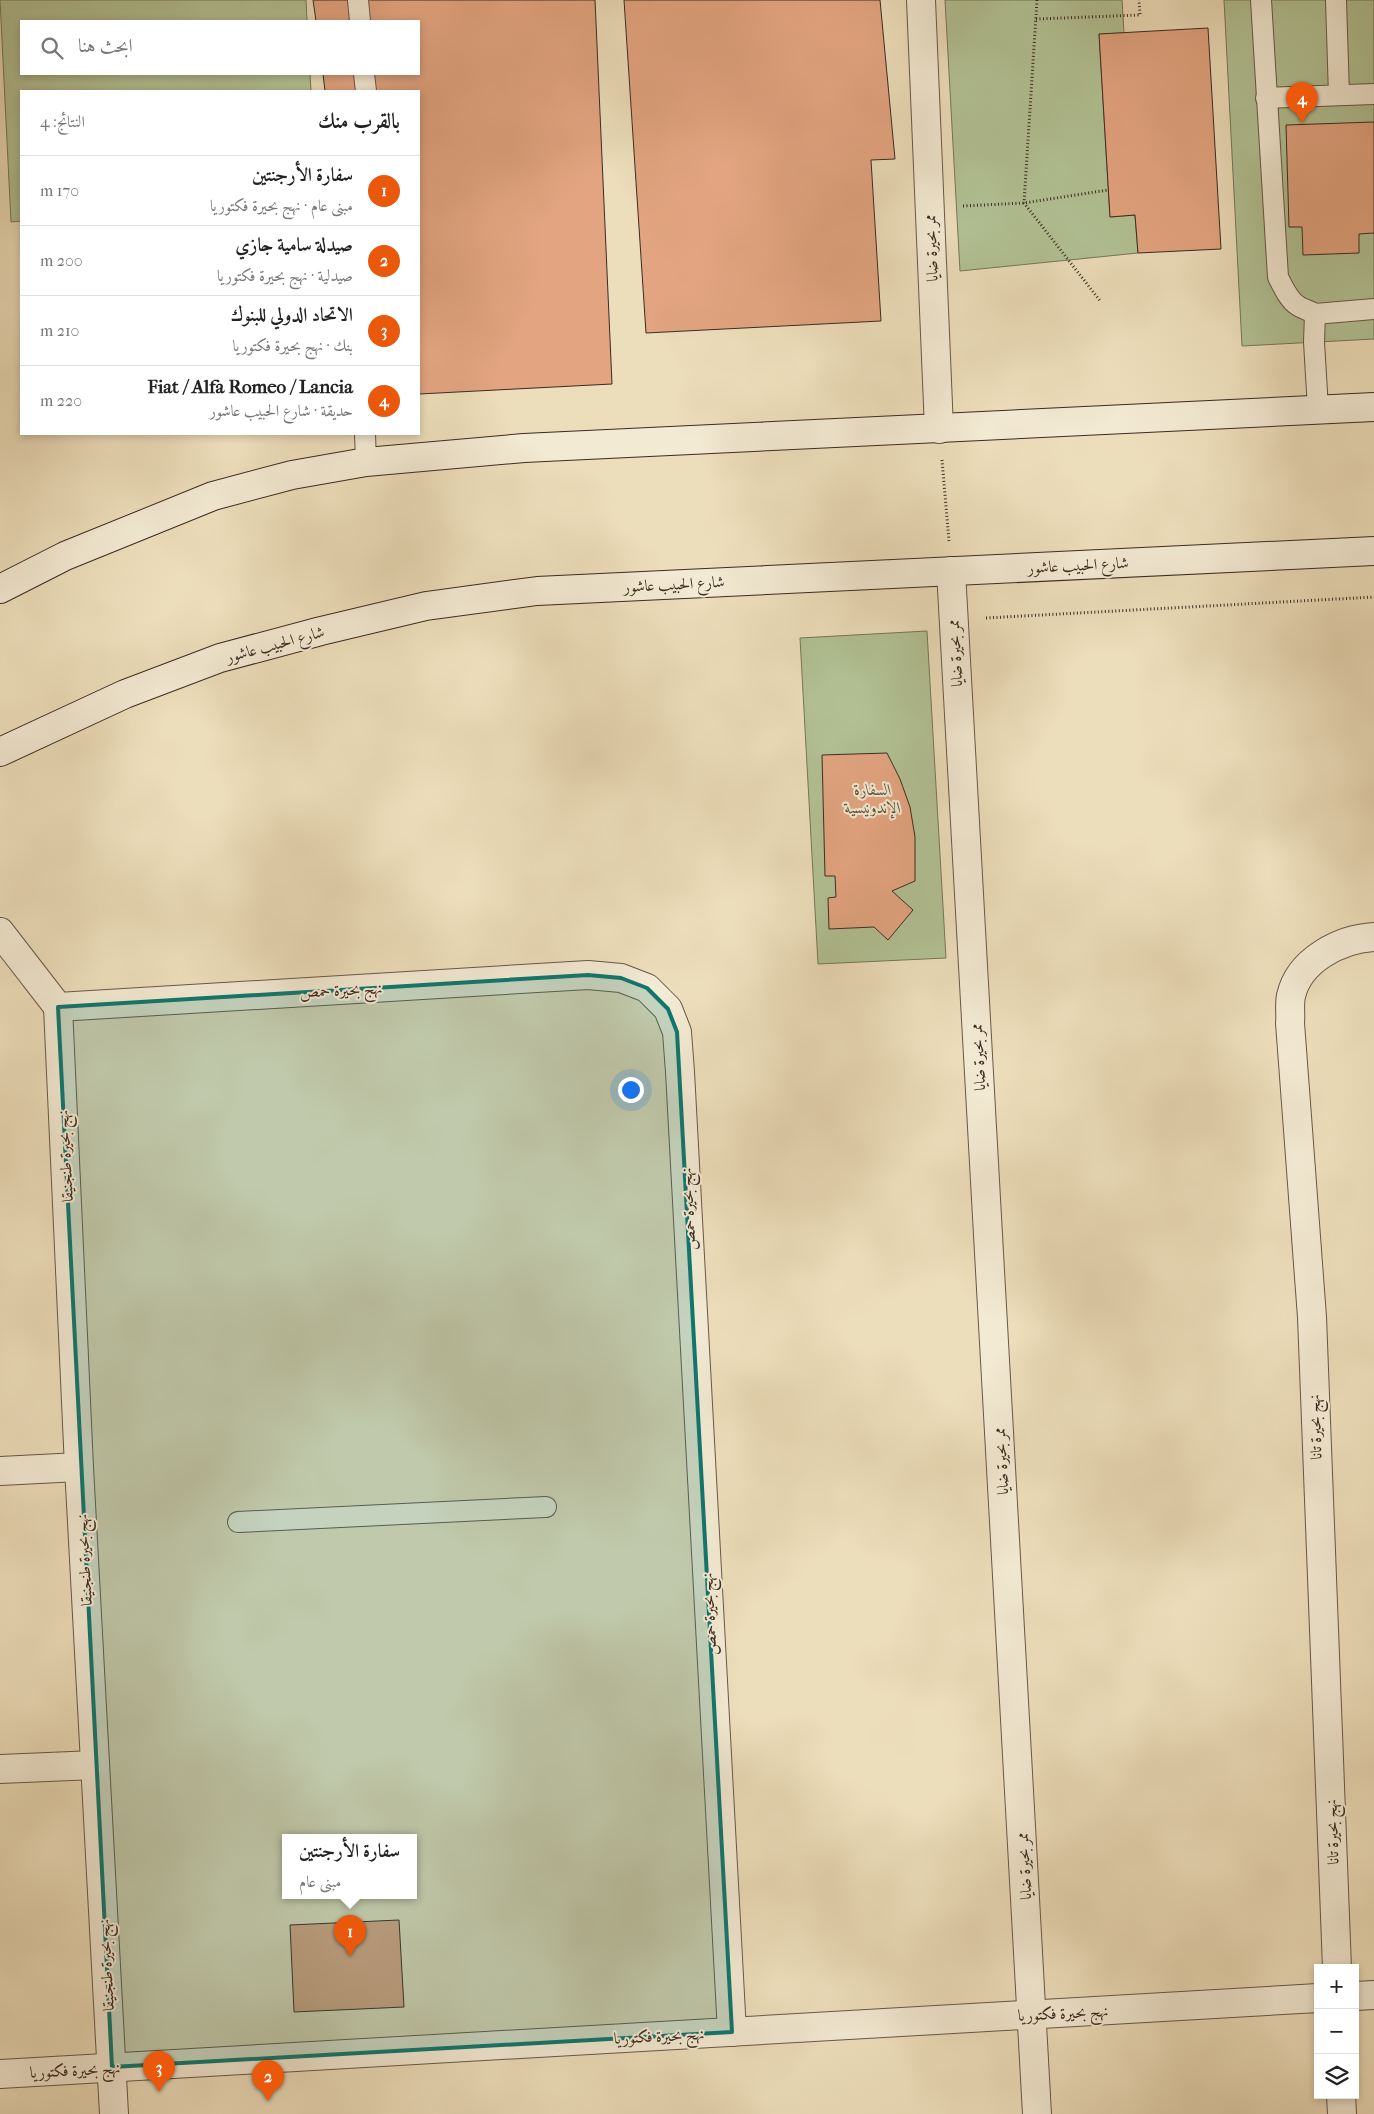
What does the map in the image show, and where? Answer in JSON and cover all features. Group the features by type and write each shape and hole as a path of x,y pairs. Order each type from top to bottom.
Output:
{"street":[{"name":"ممر بحيرة ضايا","path":"921,0 939,429"},
{"path":"0,589 65,556 213,496 292,475 366,462 524,448 939,429 1374,406"},
{"name":"شارع الحبيب عاشور","path":"0,752 125,694 220,658 426,606 537,591 1374,552"},
{"name":"ممر بحيرة ضايا","path":"951,571 1037,2114"},
{"path":"0,932 58,1007"},
{"name":"نهج بحيرة تانا","path":"1338,1964 1312,1317 1291,1033 1291,996 1305,967 1341,944 1374,937"},
{"name":"نهج بحيرة حمص","path":"58,1007 588,974 621,978 647,988 668,1009 677,1032 680,1072 732,2032"},
{"name":"نهج بحيرة طنجنيقا","path":"58,1007 79,1467 114,2114"},
{"path":"0,1471 79,1467"},
{"path":"0,1769 95,1765"},
{"path":"1359,1996 1374,1995"},
{"name":"نهج بحيرة فكتوريا","path":"0,2074 1314,1998"},
{"path":"1341,2099 1342,2114"}],"lane":[{"path":"358,0 360,20"},
{"path":"1260,0 1278,277 1296,305 1307,308 1315,314 1374,309"},
{"path":"1336,0 1339,95"},
{"path":"364,75 366,90"},
{"path":"1266,98 1374,94"},
{"path":"1315,314 1314,342 1318,409"},
{"path":"366,435 366,462"},
{"path":"238,1522 546,1507"}],"path":[{"path":"1037,0 1024,203 1101,302"},
{"path":"1036,19 1140,15 1139,0"},
{"path":"930,208 1024,203 1108,190"},
{"path":"939,429 951,571"},
{"path":"953,620 1374,597"}],"highlighted area":[{"path":"588,975 621,978 647,988 668,1009 677,1032 680,1072 732,2032 112,2067 58,1007"}],"green space":[{"path":"0,0 306,0 307,20 20,20 20,75 310,75 311,90 20,90 20,221 11,222"},
{"path":"945,0 1122,0 1124,33 1099,34 1110,217 1135,215 1138,253 960,271"},
{"path":"1224,0 1374,0 1374,339 1242,346"},
{"name":"السفارة الإندونيسية","path":"927,631 946,958 818,964 800,638"}],"building":[{"path":"313,0 595,0 612,384 420,394 420,90 325,90 323,75 420,75 420,20 316,20"},
{"path":"624,0 880,0 895,159 871,160 881,321 646,333"},
{"path":"1208,28 1221,249 1138,253 1135,215 1110,217 1099,34"},
{"path":"1374,122 1374,233 1359,234 1359,253 1303,255 1302,227 1289,227 1286,125"},
{"path":"887,753 900,779 910,807 915,837 915,881 892,891 913,910 888,940 874,927 829,929 828,898 836,897 835,876 825,876 822,755"},
{"path":"399,1920 404,2007 294,2012 290,1925"}],"place":[{"name":"Fiat / Alfa Romeo / Lancia","path":"1302,123"},
{"name":"سفارة الأرجنتين","path":"350,1956"},
{"name":"الاتحاد الدولي للبنوك","path":"159,2092"},
{"name":"صيدلة سامية جازي","path":"268,2101"}]}
